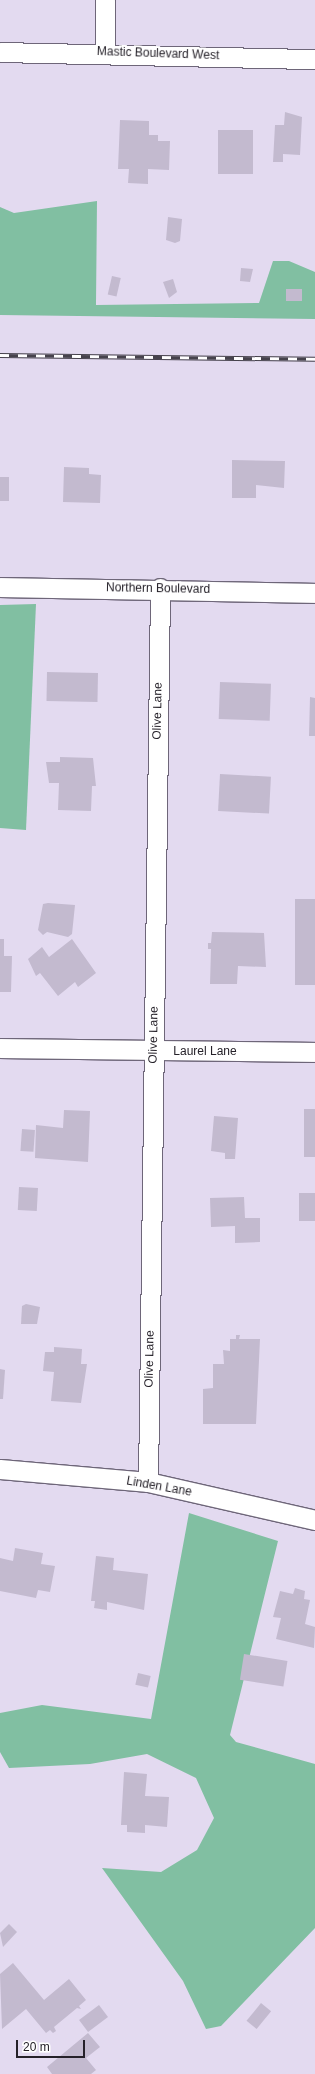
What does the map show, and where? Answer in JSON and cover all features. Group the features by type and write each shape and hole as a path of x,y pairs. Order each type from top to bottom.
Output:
{"street":[{"path":"105,0 105,52"},
{"name":"Mastic Boulevard West","path":"0,52 105,52 315,59"},
{"name":"Northern Boulevard","path":"0,587 160,588 315,593"},
{"name":"Olive Lane","path":"148,1482 160,588"},
{"name":"Laurel Lane","path":"0,1048 154,1052 315,1052"},
{"name":"Linden Lane","path":"0,1469 148,1482 315,1520"}],"green space":[{"path":"97,201 96,305 259,303 273,261 289,261 315,272 315,319 0,315 0,207 14,213"},
{"path":"36,604 26,830 0,828 0,605"},
{"path":"189,1513 278,1541 230,1735 236,1742 315,1764 315,1928 221,2026 206,2029 183,1981 102,1868 161,1872 197,1850 214,1818 196,1778 147,1754 90,1764 9,1768 0,1752 0,1713 42,1705 151,1719"}],"building":[{"path":"285,112 302,117 300,155 283,154 283,162 273,162 275,125 284,125"},
{"path":"120,120 149,121 149,135 158,135 158,141 170,141 169,170 148,169 148,184 128,183 129,169 118,169"},
{"path":"218,130 253,130 253,174 218,174"},
{"path":"168,217 182,219 180,241 175,243 166,240"},
{"path":"241,268 253,269 250,282 240,281"},
{"path":"112,276 121,278 116,297 108,295"},
{"path":"173,279 177,292 169,298 163,282"},
{"path":"286,289 302,289 302,301 286,301"},
{"path":"232,460 285,461 284,488 256,485 256,498 232,498"},
{"path":"64,467 89,468 89,474 101,475 100,503 63,502"},
{"path":"0,477 9,477 9,501 0,501"},
{"path":"47,672 98,673 97,702 46,701"},
{"path":"220,682 271,684 270,721 219,719"},
{"path":"310,697 315,698 315,736 309,736"},
{"path":"60,757 93,758 96,786 92,786 91,811 58,810 59,783 49,783 46,762 60,762"},
{"path":"220,774 271,777 269,814 218,811"},
{"path":"295,899 315,899 315,985 295,985"},
{"path":"43,904 75,905 72,934 68,937 47,932 43,935 38,930"},
{"path":"212,932 264,933 266,967 238,966 237,984 210,984 211,949 208,949 208,943 211,943"},
{"path":"0,939 4,939 4,956 12,956 11,992 0,992"},
{"path":"72,939 96,973 78,987 75,982 58,996 40,973 36,976 28,959 42,947 49,957"},
{"path":"304,1109 315,1109 315,1157 304,1157"},
{"path":"64,1110 90,1111 88,1162 35,1158 36,1125 63,1128"},
{"path":"214,1116 238,1118 235,1159 225,1159 225,1153 211,1151"},
{"path":"22,1129 35,1130 33,1152 20,1151"},
{"path":"19,1187 38,1188 37,1211 18,1210"},
{"path":"299,1193 315,1193 315,1221 299,1221"},
{"path":"244,1197 245,1218 260,1218 260,1242 235,1243 235,1226 211,1227 210,1198"},
{"path":"26,1304 40,1307 37,1324 21,1324 22,1306"},
{"path":"236,1335 240,1335 239,1339 260,1339 256,1424 203,1424 203,1389 213,1388 213,1364 224,1364 223,1350 230,1351 230,1339 236,1339"},
{"path":"54,1347 82,1349 81,1364 87,1364 81,1403 51,1401 54,1372 43,1371 45,1352 54,1352"},
{"path":"0,1369 5,1370 3,1399 0,1399"},
{"path":"15,1548 43,1553 41,1564 55,1566 50,1592 38,1590 36,1598 0,1591 0,1558 13,1561"},
{"path":"96,1556 114,1558 113,1570 148,1574 144,1610 107,1602 107,1610 94,1608 95,1601 91,1601"},
{"path":"295,1588 305,1591 304,1599 310,1600 305,1624 315,1627 314,1648 276,1639 281,1618 273,1617 280,1591 293,1594"},
{"path":"244,1654 287,1661 283,1687 240,1680"},
{"path":"138,1673 151,1676 148,1688 135,1685"},
{"path":"124,1772 147,1774 145,1796 169,1797 167,1827 145,1825 145,1833 127,1832 127,1825 121,1825"},
{"path":"9,1924 17,1932 3,1947 0,1933"},
{"path":"13,1963 44,2000 69,1979 86,2000 79,2006 81,2009 77,2008 54,2027 56,2031 53,2033 50,2030 46,2033 26,2009 2,2029 0,1974"},
{"path":"261,2003 271,2011 257,2029 247,2021"},
{"path":"99,2005 108,2017 88,2032 79,2020"},
{"path":"88,2033 100,2047 86,2058 96,2070 91,2074 52,2074 47,2067"}],"railway":[{"path":"0,355 315,359"}]}
